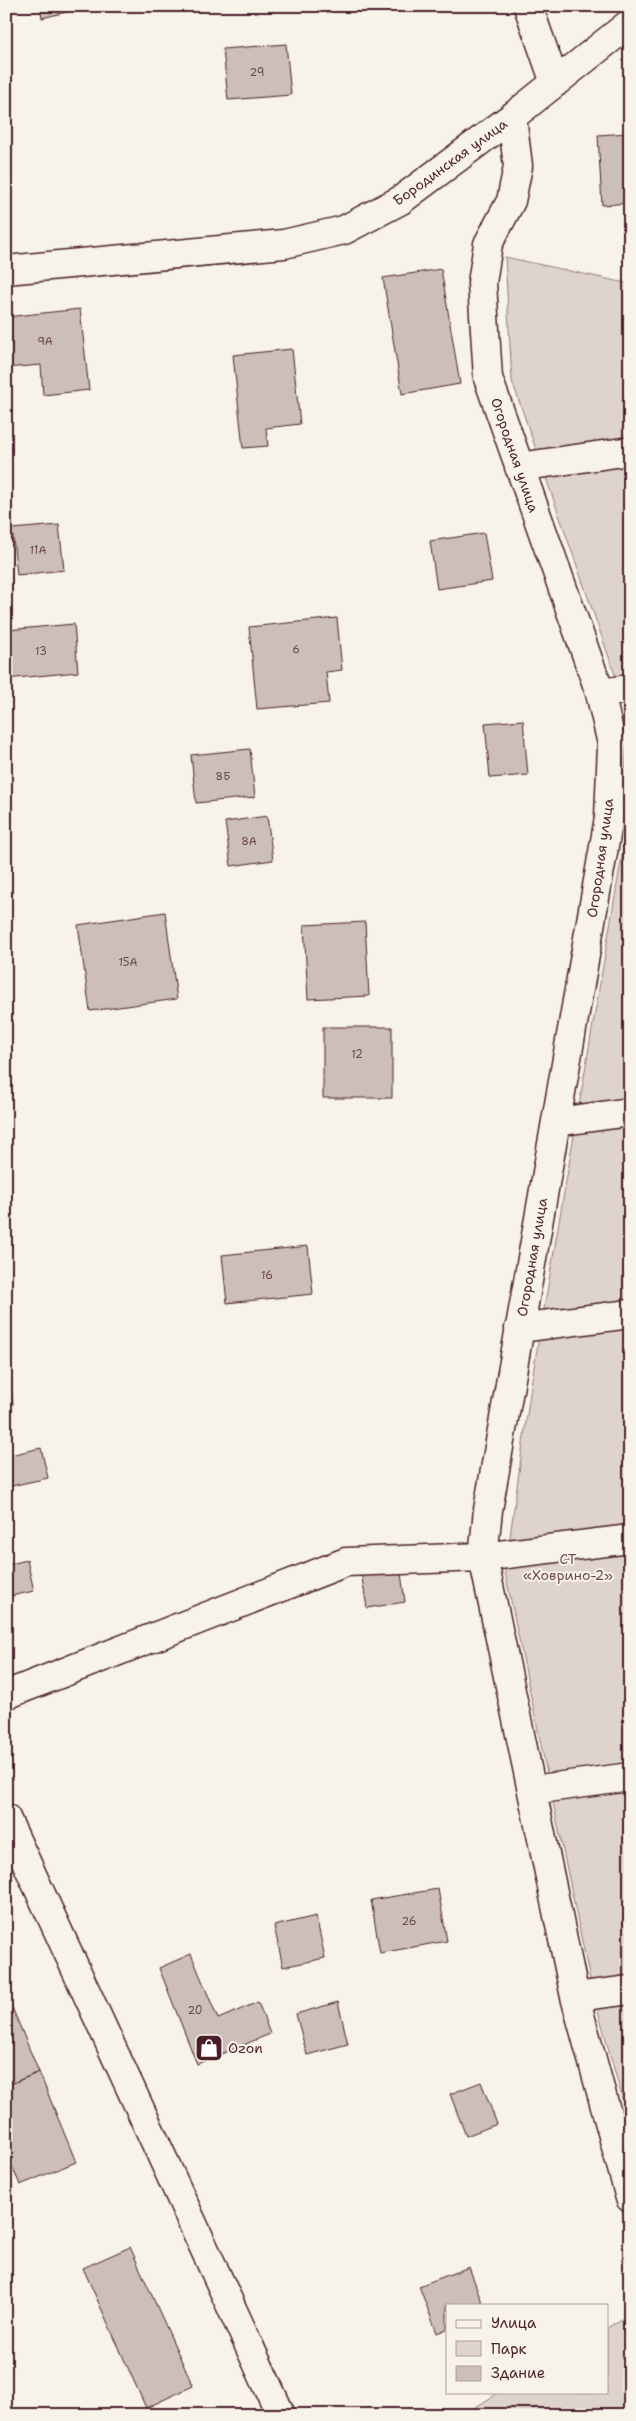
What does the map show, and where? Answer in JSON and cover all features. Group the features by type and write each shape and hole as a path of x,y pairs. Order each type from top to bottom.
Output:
{"street":[{"path":"528,6 555,83"},
{"name":"Бородинская улица","path":"6,270 284,244 344,230 401,200 512,117 630,22"},
{"name":"Огородная улица","path":"512,117 518,166 511,201 488,244 482,283 488,378 600,693 612,744 609,818 488,1510 484,1557 575,1997 630,2198"},
{"path":"519,467 630,451"},
{"path":"600,693 630,689"},
{"path":"556,1122 630,1112"},
{"path":"519,1328 630,1314"},
{"path":"6,1693 11,1693 346,1562 484,1557 630,1539"},
{"path":"532,1790 630,1777"},
{"path":"6,1818 281,2415"},
{"path":"575,1997 630,1990"}],"green space":[{"path":"505,257 630,284 630,717 512,381"},
{"name":"СТ «Ховрино-2»","path":"630,809 630,2126 592,1989 505,1572 532,1379"},
{"path":"630,2314 630,2415 463,2415 497,2394 608,2394 608,2327"}],"building":[{"path":"40,6 91,6 42,18"},
{"path":"286,44 291,95 228,100 223,49"},
{"path":"630,133 630,203 602,205 598,135"},
{"path":"441,269 460,384 402,394 383,278"},
{"path":"80,309 89,390 43,395 41,365 6,368 6,317"},
{"path":"292,349 300,424 266,428 268,446 243,448 233,355"},
{"path":"59,525 64,570 17,575 12,529"},
{"path":"484,533 492,581 437,589 430,541"},
{"path":"337,618 342,670 326,672 329,703 257,709 249,627"},
{"path":"74,624 78,672 6,679 6,630"},
{"path":"523,720 528,775 490,778 485,723"},
{"path":"250,749 255,797 196,803 191,755"},
{"path":"267,816 273,860 231,866 225,822"},
{"path":"165,912 177,999 90,1011 78,925"},
{"path":"365,922 369,996 308,999 304,925"},
{"path":"323,1027 392,1027 392,1098 323,1098"},
{"path":"308,1246 313,1294 227,1303 222,1255"},
{"path":"6,1332 13,1405 6,1406"},
{"path":"41,1448 48,1478 6,1487 6,1456"},
{"path":"27,1560 34,1591 6,1597 6,1565"},
{"path":"400,1566 405,1602 367,1608 361,1572"},
{"path":"438,1889 447,1941 380,1953 371,1900"},
{"path":"316,1916 325,1958 283,1967 274,1926"},
{"path":"191,1954 218,2019 258,2002 270,2034 197,2064 159,1968"},
{"path":"6,1993 39,2072 8,2085 6,2081"},
{"path":"338,2002 348,2044 307,2055 296,2014"},
{"path":"39,2072 76,2162 20,2185 6,2151 6,2086"},
{"path":"481,2082 497,2124 466,2136 450,2094"},
{"path":"130,2247 193,2386 146,2408 83,2268"},
{"path":"469,2267 483,2304 446,2304 446,2329 437,2333 419,2286"}],"place":[{"name":"Ozon","path":"209,2048"}]}
